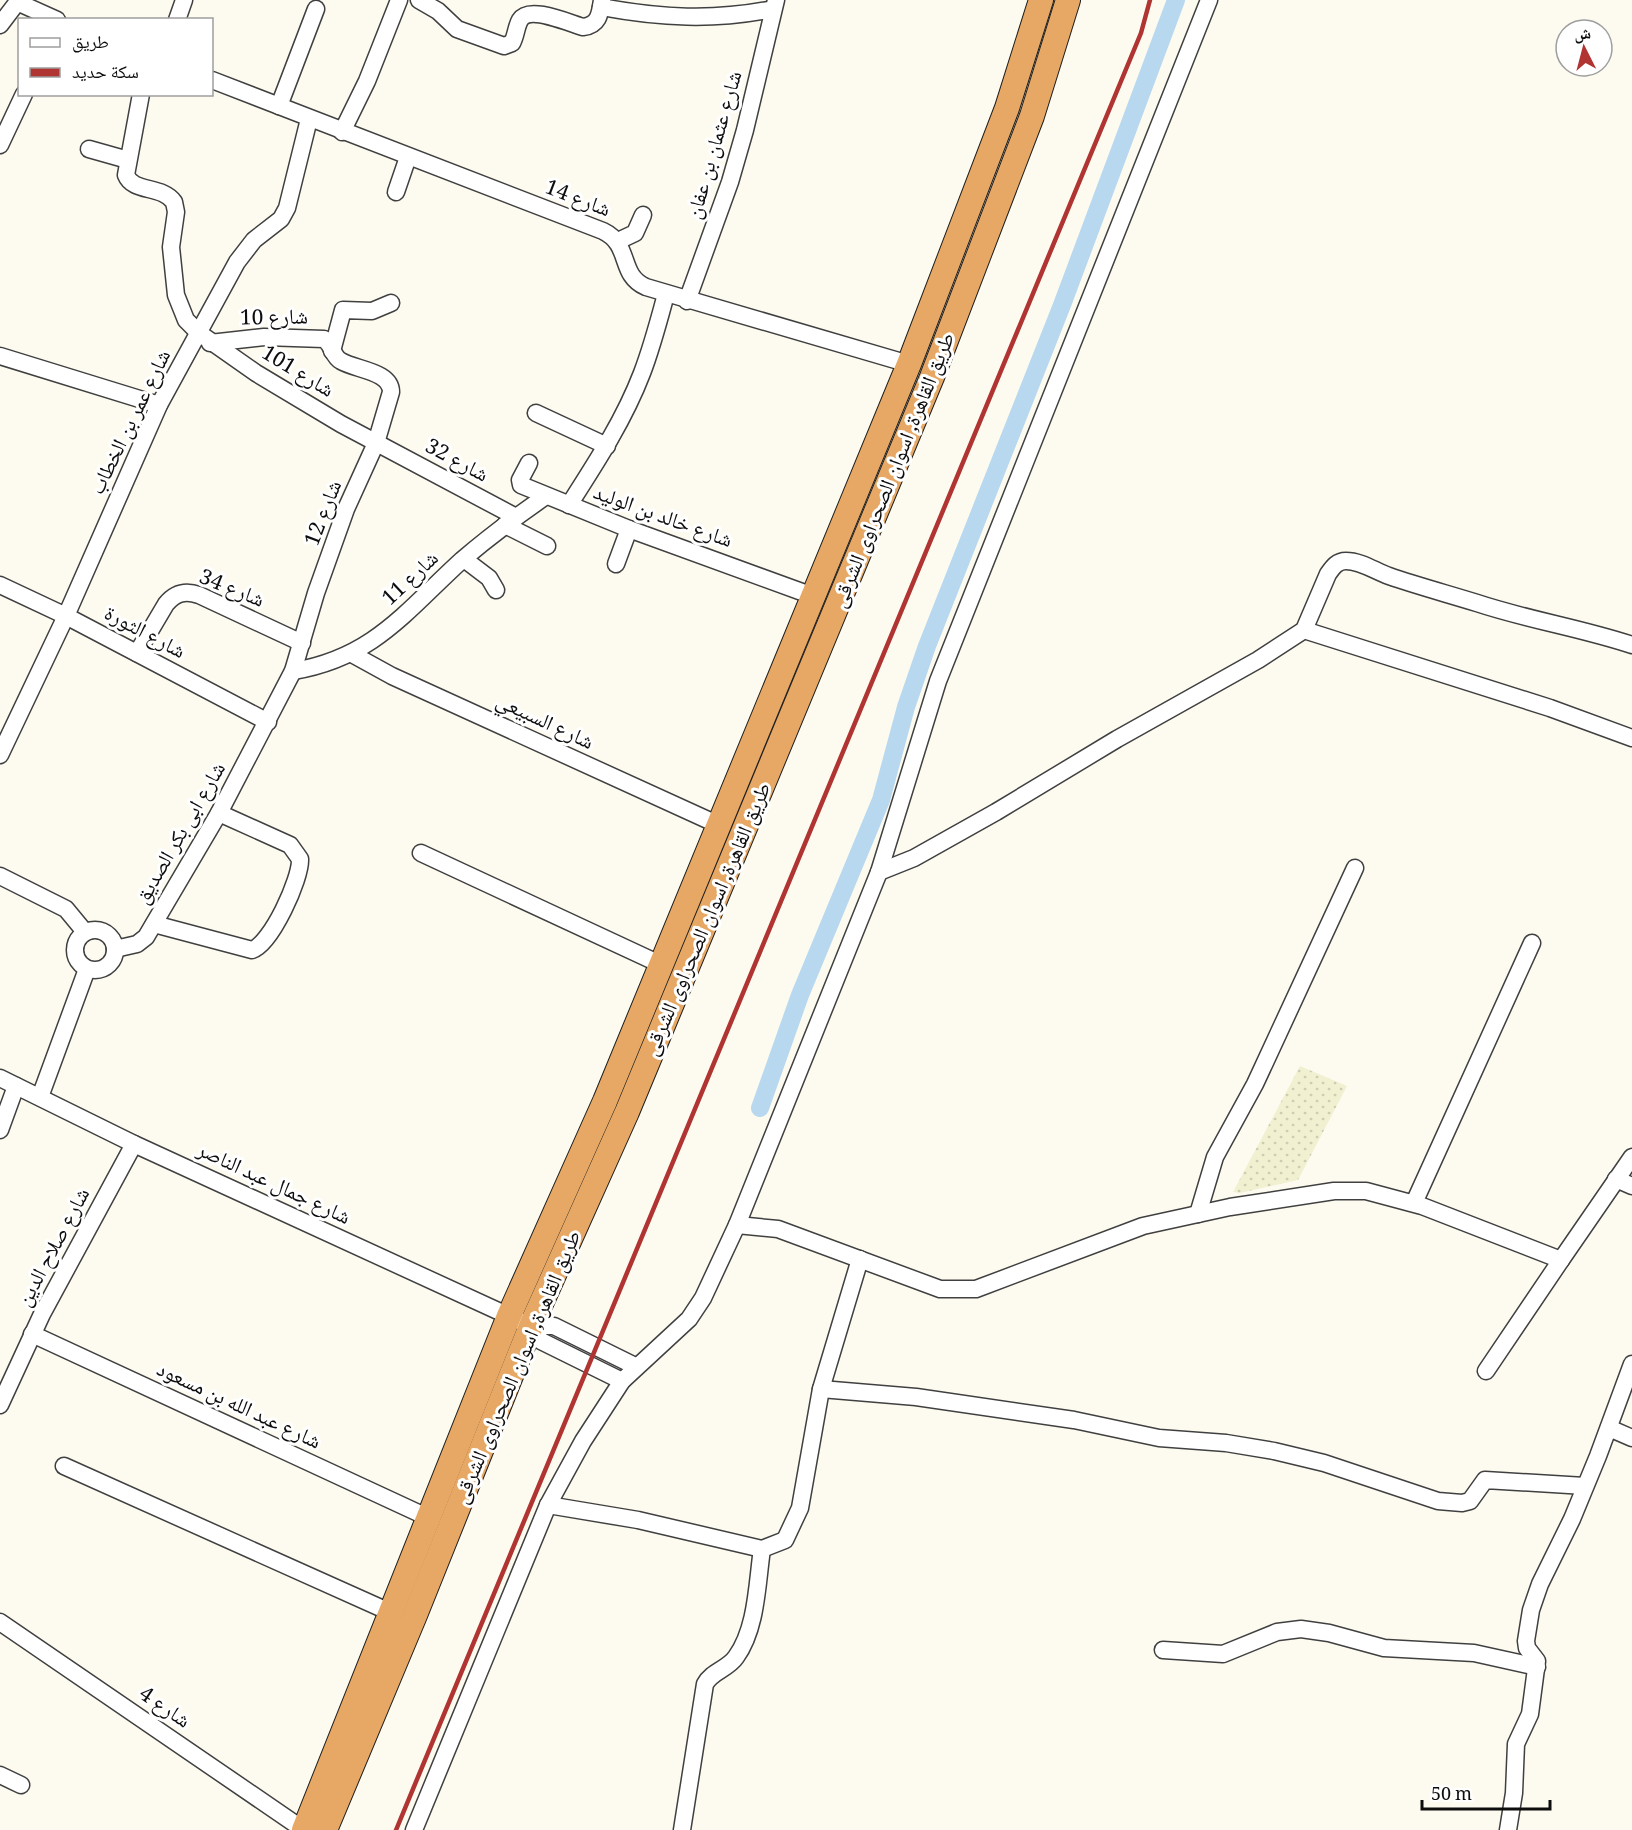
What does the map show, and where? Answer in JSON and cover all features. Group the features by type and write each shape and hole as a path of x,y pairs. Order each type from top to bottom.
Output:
{"highway":[{"name":"طريق القاهرة, اسوان الصحراوى الشرقى","path":"304,1830 509,1316 605,1101 721,826 909,364 1006,108 1041,0"},
{"name":"طريق القاهرة, اسوان الصحراوى الشرقى","path":"325,1830 415,1616 531,1326 627,1112 932,377 1032,116 1068,0"}],"street":[{"path":"178,18 184,0"},
{"path":"342,132 367,81 399,0"},
{"path":"419,0 438,11 457,29 504,46 512,43 521,18 536,13 583,27 591,26 597,21 602,4 646,15 697,19 774,5"},
{"path":"414,1830 548,1505 583,1442 622,1381 635,1366 670,1339 689,1319 703,1298 737,1224 879,872 938,681 1209,0"},
{"path":"2,19 18,1 53,18"},
{"name":"شارع عثمان بن عفان","path":"687,301 730,182 745,130 774,5"},
{"path":"279,106 316,9"},
{"name":"شارع 14","path":"213,80 603,231 618,241 634,279 639,284 687,301 909,364"},
{"path":"0,145 23,96"},
{"path":"141,96 126,175 128,181 166,193 174,202 176,212 171,247 176,295 186,320 205,338"},
{"name":"شارع عمر بن الخطاب","path":"0,755 66,616 159,405 205,338 247,248 281,219 287,208 309,119"},
{"path":"89,150 128,160"},
{"path":"396,192 408,157"},
{"path":"618,241 635,233 643,215"},
{"path":"569,505 607,446 643,372 666,294"},
{"path":"332,351 343,310 372,311 391,303"},
{"name":"شارع 10","path":"205,338 324,339 332,351"},
{"name":"شارع 101","path":"205,338 298,399 376,443"},
{"name":"شارع 12","path":"268,722 294,671 316,593 346,509 376,443 391,393 390,384 383,377 339,360 332,351"},
{"path":"0,356 159,405"},
{"path":"536,413 607,446"},
{"name":"شارع 32","path":"376,443 511,521 546,546"},
{"name":"شارع خالد بن الوليد","path":"529,463 519,482 546,496 813,596"},
{"name":"شارع 11","path":"294,671 314,668 352,654 393,625 464,559 546,496"},
{"path":"616,564 629,529"},
{"path":"464,559 489,578 496,590"},
{"path":"879,872 914,858 996,812 1117,739 1258,660 1304,630 1328,574 1337,563 1347,561 1537,621 1590,630 1632,645"},
{"name":"شارع الثورة","path":"0,585 66,616 268,722"},
{"name":"شارع 34","path":"137,653 166,604 171,598 184,592 199,595 303,643"},
{"path":"1304,630 1550,708 1632,738"},
{"name":"شارع السبيعي","path":"352,654 392,676 721,826"},
{"name":"شارع ابى بكر الصديق","path":"115,949 137,944 146,937 219,813 268,722"},
{"path":"154,924 252,950 262,945 272,931 297,877 300,859 290,845 219,813"},
{"path":"422,853 662,965"},
{"path":"1198,1214 1215,1158 1255,1083 1355,868"},
{"path":"0,876 66,909 85,932"},
{"path":"85,932 105,932 114,942 115,949 111,962 107,966 94,970 87,969 77,961 75,954 76,941 85,932"},
{"path":"1414,1203 1532,943"},
{"path":"40,1096 87,969"},
{"name":"شارع جمال عبد الناصر","path":"0,1078 134,1144 531,1326 554,1326 635,1366"},
{"path":"0,1130 16,1086"},
{"name":"شارع صلاح الدين","path":"0,1405 32,1334 134,1144"},
{"path":"1486,1371 1632,1157"},
{"path":"1616,1179 1632,1186"},
{"path":"737,1224 778,1229 940,1289 975,1289 1016,1276 1143,1226 1198,1214 1346,1190 1384,1194 1414,1203 1561,1260"},
{"path":"548,1505 638,1520 762,1549 784,1540 800,1508 821,1389 860,1259"},
{"name":"شارع جمال عبد الناصر","path":"531,1326 541,1341 622,1381"},
{"name":"شارع عبد الله بن مسعود","path":"32,1334 427,1517"},
{"path":"1508,1830 1514,1793 1516,1744 1530,1714 1537,1667 1536,1658 1527,1648 1526,1641 1531,1610 1540,1584 1586,1486 1632,1364"},
{"path":"821,1389 916,1397 1074,1420 1159,1438 1226,1443 1274,1451 1324,1463 1438,1501 1456,1503 1470,1501 1485,1480 1586,1486"},
{"path":"1609,1428 1632,1438"},
{"path":"64,1466 190,1520 392,1613"},
{"path":"682,1830 705,1684 712,1674 736,1657 748,1632 762,1549"},
{"name":"شارع 4","path":"0,1622 304,1830"},
{"path":"1163,1650 1223,1654 1277,1632 1301,1629 1329,1633 1384,1648 1474,1653 1537,1667"},
{"path":"0,1774 21,1785"}],"green space":[{"path":"1300,1066 1347,1086 1298,1180 1240,1193 1233,1192"}],"waterway":[{"path":"760,1108 800,995 881,800 906,707 927,646 1062,305 1176,0"}],"railway":[{"path":"396,1830 1141,33 1150,0"}]}
